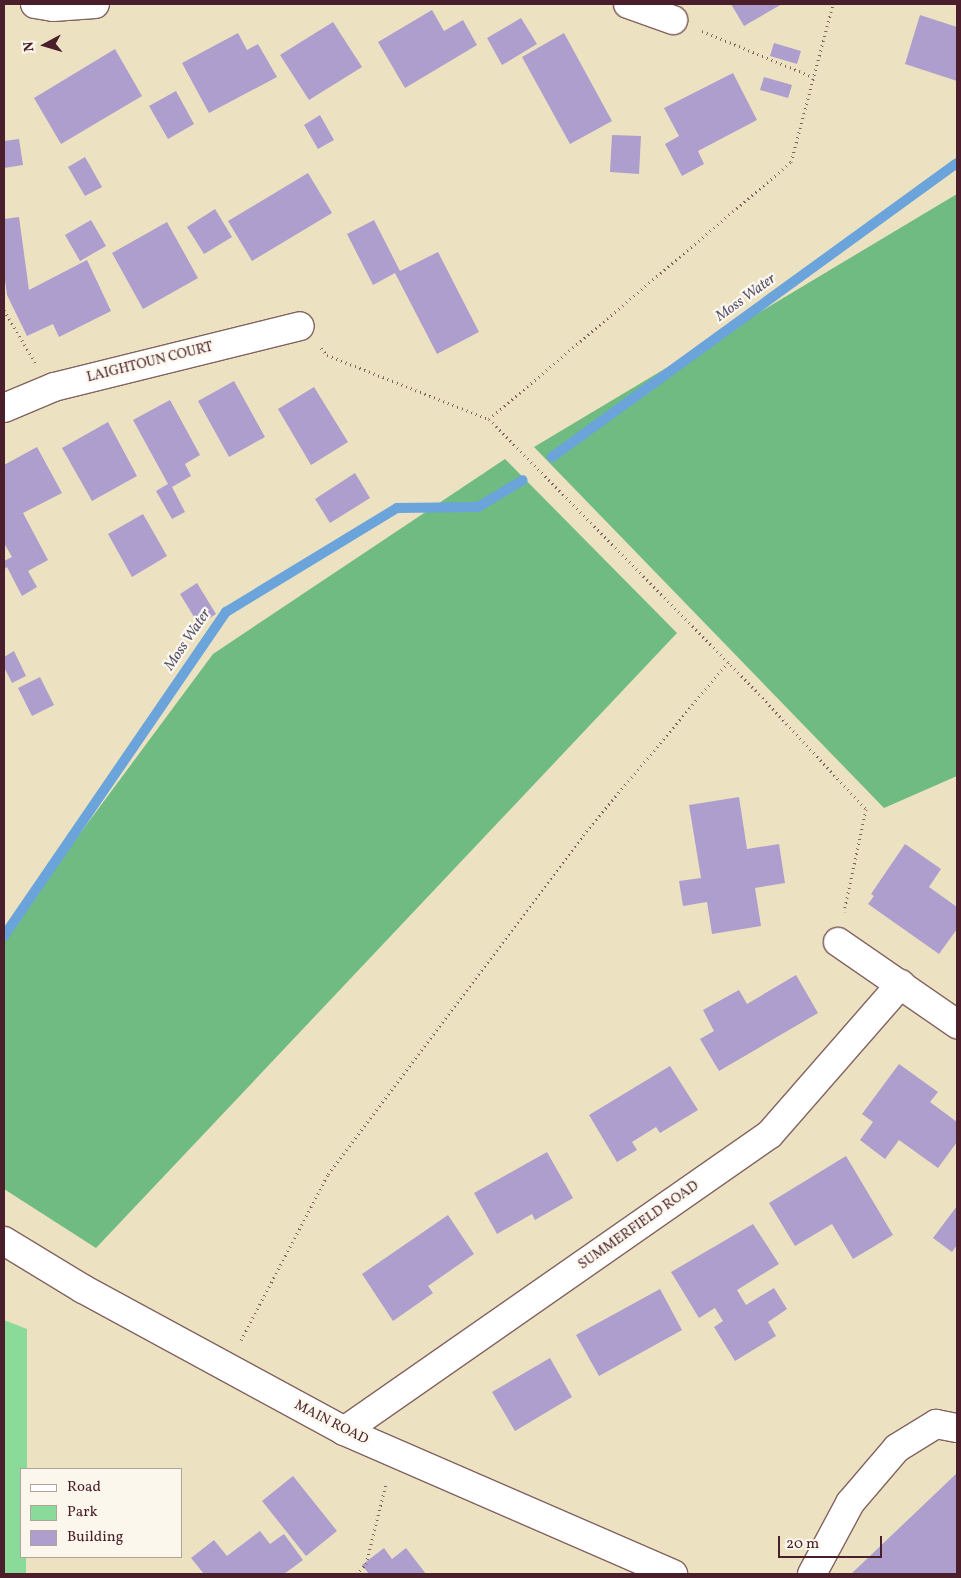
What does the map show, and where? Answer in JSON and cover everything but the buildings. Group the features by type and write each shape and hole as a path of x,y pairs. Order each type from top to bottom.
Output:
{"street":[{"path":"47,5 95,4"},
{"path":"628,4 674,20"},
{"name":"LAIGHTOUN COURT","path":"4,408 50,388 300,326"},
{"path":"838,942 957,1024"},
{"name":"SUMMERFIELD ROAD","path":"344,1431 770,1134 900,984"},
{"name":"MAIN ROAD","path":"4,1241 226,1367 344,1431 673,1574"},
{"path":"812,1574 850,1503 897,1448 936,1424 957,1428"}],"path":[{"path":"489,419 792,162 832,4"},
{"path":"674,20 813,77"},
{"path":"4,310 50,388"},
{"path":"300,326 327,355 489,419 728,662 866,809 838,942"},
{"path":"226,1367 328,1174 583,835 728,662"},
{"path":"356,1574 366,1564 394,1454"}],"green space":[{"path":"957,194 957,776 884,808 534,447"},
{"path":"505,459 677,633 96,1248 4,1189 4,936 213,654"},
{"path":"4,1320 27,1329 27,1468 20,1468 20,1558 26,1558 26,1574 4,1574"}],"waterway":[{"name":"Moss Water","path":"552,457 957,163"},
{"name":"Moss Water","path":"4,936 226,612 397,508 478,507 523,480"}]}
